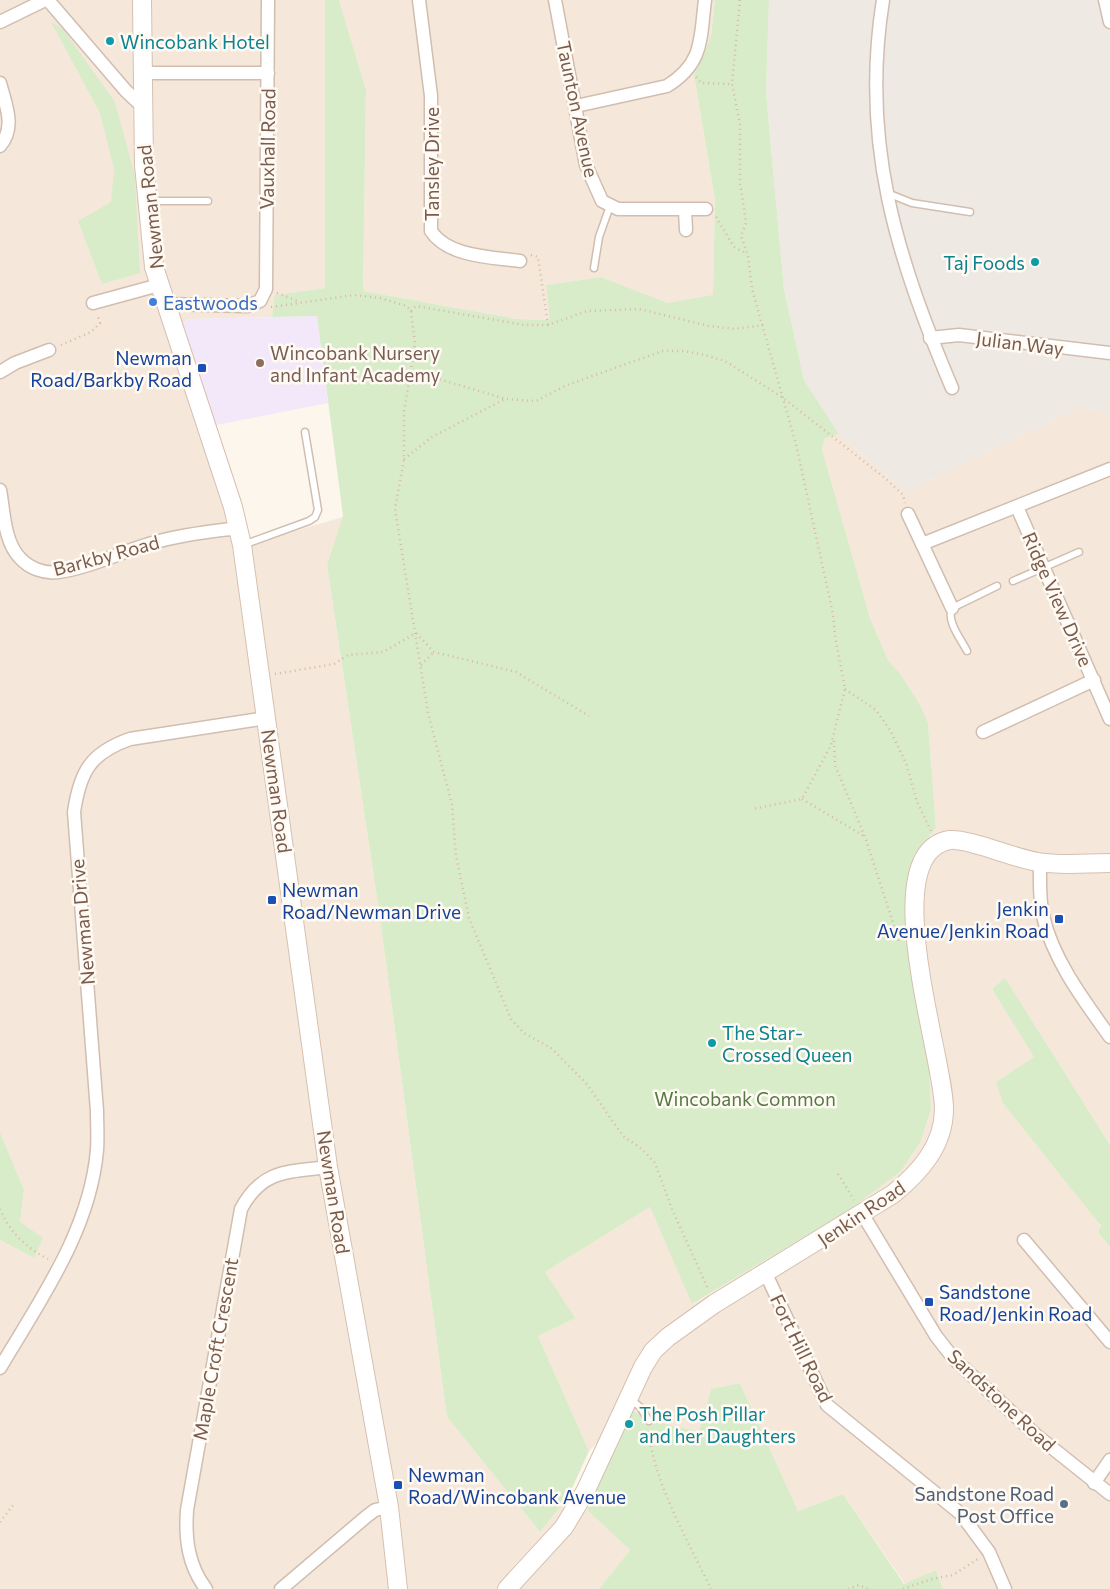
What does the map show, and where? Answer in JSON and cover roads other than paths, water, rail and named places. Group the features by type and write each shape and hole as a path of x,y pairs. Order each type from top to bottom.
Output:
{"street":[{"path":"0,22 46,0 126,91 142,106"},
{"name":"Newman Road","path":"142,0 142,106 147,201 154,268 242,545 328,1167 388,1507 398,1589"},
{"name":"Vauxhall Road","path":"165,304 247,306 261,296 268,73 268,0"},
{"name":"Tansley Drive","path":"419,0 431,96 431,232 436,239 452,250 520,261"},
{"name":"Taunton Avenue","path":"555,0 586,165 597,193 602,201 610,206"},
{"path":"576,106 667,86 689,70 699,47 705,0"},
{"path":"883,0 876,40 875,83 879,158 906,274 930,338 952,388"},
{"path":"1105,0 1110,22"},
{"path":"141,73 268,73"},
{"path":"0,84 8,113 10,129 0,146"},
{"path":"610,206 618,209 706,209"},
{"path":"685,210 686,230"},
{"path":"93,303 158,285"},
{"name":"Julian Way","path":"930,338 959,335 1110,353"},
{"path":"0,372 49,350"},
{"name":"Ridge View Drive","path":"922,544 1110,469"},
{"name":"Barkby Road","path":"0,490 10,543 19,558 30,566 44,572 57,572 76,567 170,538 238,528"},
{"name":"Ridge View Drive","path":"1017,507 1110,719"},
{"path":"908,514 952,608"},
{"path":"983,732 1094,680"},
{"name":"Newman Drive","path":"0,1368 60,1265 80,1221 90,1188 97,1149 97,1111 74,812 77,791 84,771 96,757 110,746 130,739 267,718"},
{"name":"Jenkin Road","path":"507,1589 564,1527 585,1492 628,1398 653,1351 714,1304 863,1215 912,1179 928,1159 942,1126 944,1110 942,1090 923,994 918,954 915,904 916,881 921,864 928,852 937,844 951,840 966,842 1012,857 1040,862"},
{"path":"1110,863 1040,862 1043,916 1050,936 1079,990 1110,1037"},
{"name":"Maple Croft Crescent","path":"206,1589 194,1569 188,1552 186,1533 187,1510 241,1209 254,1188 266,1179 278,1174 328,1167"},
{"name":"Sandstone Road","path":"863,1215 936,1336 954,1358 1036,1435 1110,1494"},
{"path":"1024,1240 1110,1342"},
{"name":"Fort Hill Road","path":"766,1274 828,1405 960,1514 990,1552 1005,1589"},
{"path":"1094,1483 1110,1460"},
{"path":"280,1589 366,1516 375,1510 388,1507"}],"lane":[{"path":"886,192 912,203 970,212"},
{"path":"147,201 208,202"},
{"path":"594,268 599,237 610,206"},
{"path":"242,545 309,521 315,517 318,510 306,432"},
{"path":"1013,581 1079,552"},
{"path":"966,651 950,619 952,608 998,586"},
{"path":"628,1398 640,1407 649,1421"}],"place":[{"name":"Wincobank Hotel","path":"110,41"},
{"name":"Taj Foods","path":"1035,262"},
{"name":"Eastwoods","path":"153,302"},
{"name":"Wincobank Nursery and Infant Academy","path":"260,363"},
{"name":"Newman Road/Barkby Road","path":"202,368"},
{"name":"Newman Road/Newman Drive","path":"272,900"},
{"name":"Jenkin Avenue/Jenkin Road","path":"1059,919"},
{"name":"The Star- Crossed Queen","path":"712,1043"},
{"name":"Sandstone Road/Jenkin Road","path":"929,1302"},
{"name":"The Posh Pillar and her Daughters","path":"629,1424"},
{"name":"Newman Road/Wincobank Avenue","path":"398,1485"},
{"name":"Sandstone Road Post Office","path":"1064,1504"}],"park label":[{"name":"Wincobank Common","path":"745,1098"}]}
